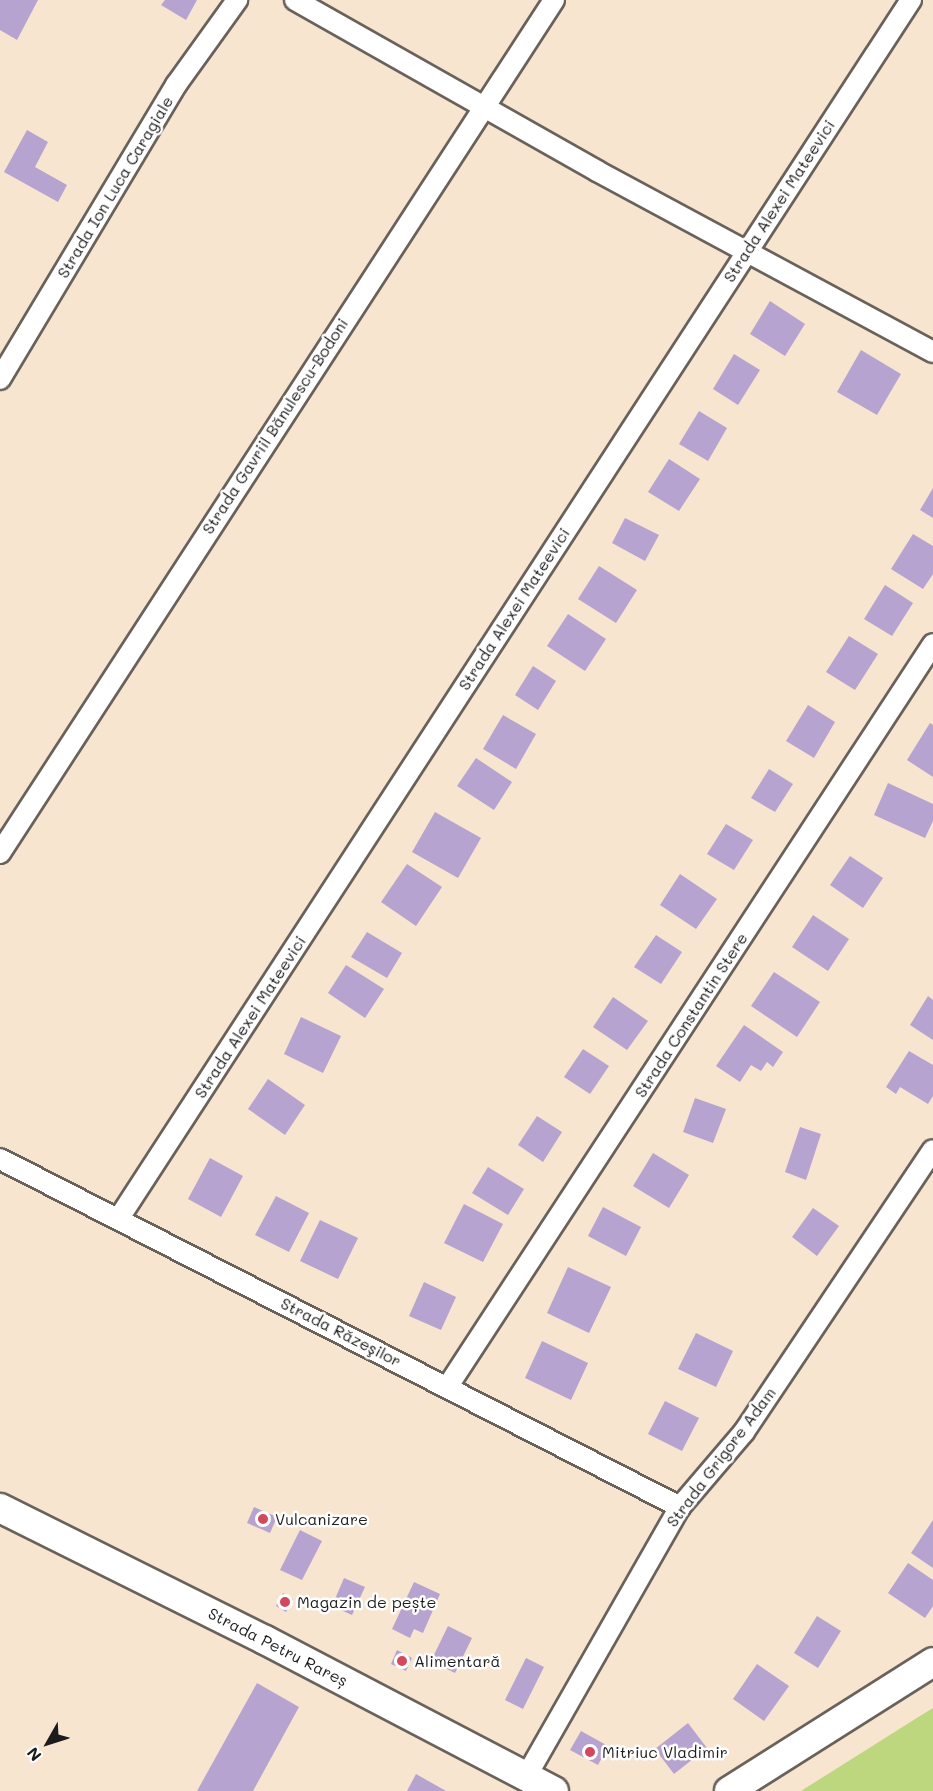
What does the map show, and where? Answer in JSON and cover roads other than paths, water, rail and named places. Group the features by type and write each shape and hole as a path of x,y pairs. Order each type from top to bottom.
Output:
{"main road":[{"name":"Strada Petru Rareș","path":"0,1508 554,1791"},
{"path":"729,1791 933,1662"}],"street":[{"name":"Strada Ion Luca Caragiale","path":"0,379 176,85 237,0"},
{"path":"295,0 482,106 933,352"},
{"name":"Strada Gavriil Bănulescu-Bodoni","path":"0,854 482,106 554,0"},
{"name":"Strada Alexei Mateevici","path":"119,1218 911,0"},
{"name":"Strada Constantin Stere","path":"448,1386 933,644"},
{"name":"Strada Grigore Adam","path":"526,1775 680,1507 744,1432 933,1150"},
{"name":"Strada Răzeşilor","path":"0,1159 448,1386 680,1507"}],"place":[{"name":"Vulcanizare","path":"263,1519"},
{"name":"Magazin de pește","path":"285,1602"},
{"name":"Alimentară","path":"402,1661"},
{"name":"Mitriuc Vladimir","path":"590,1752"}]}
